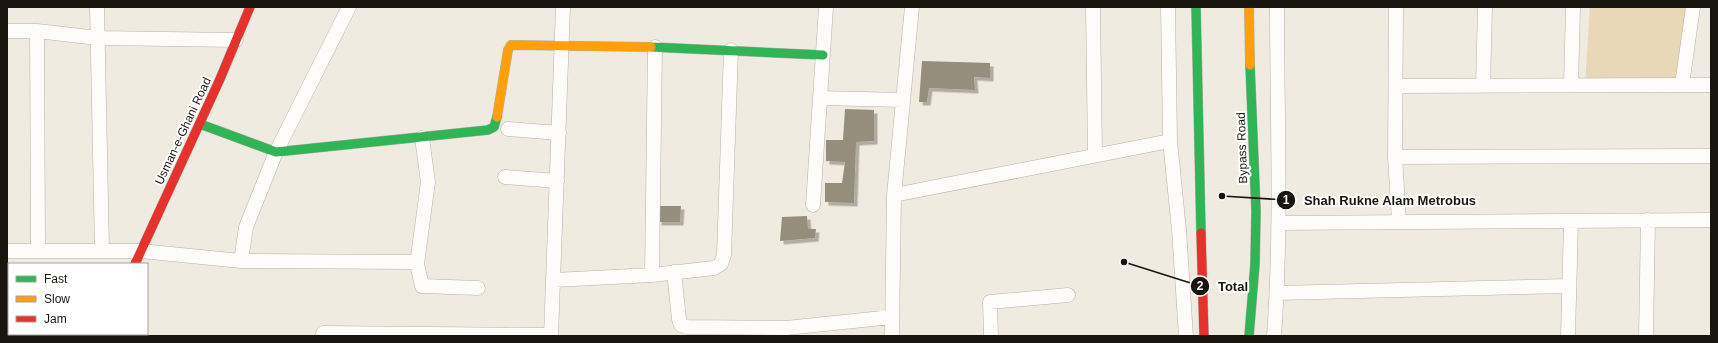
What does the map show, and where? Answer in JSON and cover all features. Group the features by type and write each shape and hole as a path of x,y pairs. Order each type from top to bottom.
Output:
{"main road":[{"name":"Usman-e-Ghani Road","path":"135,263 200,124 250,7"},
{"path":"1196,7 1204,336"},
{"name":"Bypass Road","path":"1249,7 1256,193 1254,290 1249,336"},
{"path":"200,124 276,152 488,130 494,127 496,120 508,50 511,45 516,44 655,47 823,55"}],"street":[{"path":"97,7 102,250"},
{"path":"241,261 246,227 276,152 349,7"},
{"path":"323,334 551,336 563,7"},
{"path":"813,205 826,7"},
{"path":"892,336 894,195 912,7"},
{"path":"1093,7 1095,154"},
{"path":"1168,7 1170,140 1179,230 1186,336"},
{"path":"1274,336 1279,223 1277,7"},
{"path":"1396,7 1395,157 1399,221"},
{"path":"1483,85 1484,7"},
{"path":"1571,85 1573,7"},
{"path":"1682,85 1693,7"},
{"path":"7,31 37,31 98,38 236,40"},
{"path":"37,31 38,250"},
{"path":"652,275 655,47"},
{"path":"554,280 652,275 714,268 721,264 724,255 731,50"},
{"path":"1396,86 1711,85"},
{"path":"820,98 903,100"},
{"path":"508,129 559,133"},
{"path":"422,138 428,182 417,264 422,286 478,288"},
{"path":"894,195 1170,140"},
{"path":"1395,157 1711,156"},
{"path":"504,177 557,181"},
{"path":"1646,336 1648,220"},
{"path":"1279,223 1711,220"},
{"path":"1568,336 1571,222"},
{"path":"16,255 38,250 102,250 141,251 241,261 412,262 417,264"},
{"path":"674,272 679,319 681,325 687,327 786,328 892,317"},
{"path":"1277,293 1569,286"},
{"path":"991,336 990,302 1068,295"}],"shaded area":[{"path":"1590,7 1697,7 1688,86 1585,85"}],"building":[{"path":"922,61 990,63 990,78 974,77 975,90 929,88 927,102 919,102"},
{"path":"845,109 874,110 874,141 856,142 854,203 825,202 825,183 842,183 845,162 826,161 826,140 843,140"},
{"path":"658,206 681,206 680,222 658,222"},
{"path":"807,216 808,229 816,229 815,238 780,241 782,217"}],"traffic: fast":[{"path":"1196,7 1201,233"},
{"path":"651,47 823,55"},
{"path":"1249,336 1255,264 1256,211 1250,65"},
{"path":"200,124 276,152 488,130 494,127 497,117"}],"traffic: slow":[{"path":"1249,7 1250,65"},
{"path":"497,117 508,50 511,45 651,47"}],"traffic: jam":[{"path":"135,263 220,79 250,7"},
{"path":"1201,233 1204,336"}],"place":[{"name":"Shah Rukne Alam Metrobus","path":"1222,196"},
{"name":"Total","path":"1124,262"}]}
